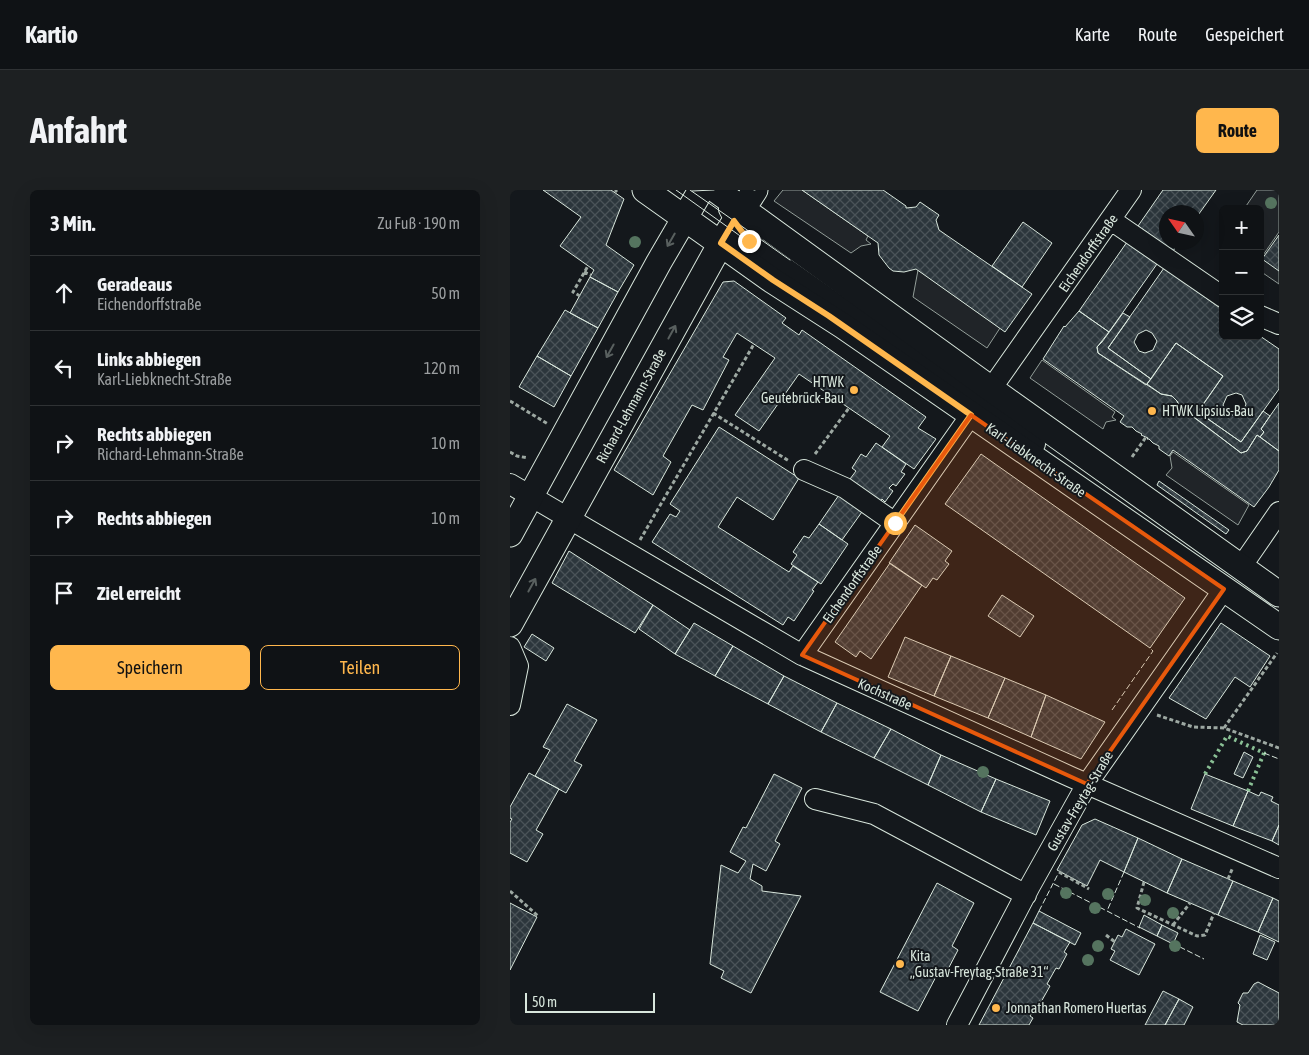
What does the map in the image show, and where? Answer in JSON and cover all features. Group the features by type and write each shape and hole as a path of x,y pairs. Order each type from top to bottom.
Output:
{"main road":[{"name":"Karl-Liebknecht-Straße","path":"645,190 1279,627"},
{"path":"510,534 520,491 701,190"},
{"path":"739,201 991,388 1279,594"},
{"name":"Richard-Lehmann-Straße","path":"510,624 721,243 739,201"}],"street":[{"name":"Eichendorffstraße","path":"991,388 1131,190"},
{"path":"739,201 765,238 790,260 1279,605"},
{"path":"739,201 744,235 757,248 1279,616"},
{"path":"1111,220 1220,295"},
{"path":"1264,318 1279,324"},
{"name":"Eichendorffstraße","path":"802,655 971,415"},
{"path":"804,470 844,488 895,523"},
{"name":"Kochstraße","path":"520,491 802,655 1087,784 1279,868"},
{"path":"1240,567 1279,512"},
{"name":"Gustav-Freytag-Straße","path":"957,1025 1087,784 1224,589"},
{"path":"510,646 518,666 510,705"},
{"path":"815,799 874,814 1026,894"}],"path":[{"path":"580,296 573,292 588,266"},
{"path":"584,272 591,275"},
{"path":"640,539 754,344"},
{"path":"510,402 547,424"},
{"path":"713,413 804,470 848,408"},
{"path":"1132,457 1146,437"},
{"path":"510,452 529,459 534,456"},
{"path":"1224,728 1278,653"},
{"path":"1140,708 1193,727 1224,728 1279,748"},
{"path":"1043,863 1089,889"},
{"path":"1144,882 1137,908 1173,925 1198,936 1205,935 1214,913"},
{"path":"510,891 538,916"},
{"path":"1173,925 1190,903"},
{"path":"1106,935 1115,942"}],"highlighted area":[{"path":"971,415 1224,589 1087,784 802,655"}],"shaded area":[{"path":"783,190 802,190 868,236 866,240 871,244 861,246 851,253 774,201"},
{"path":"1257,190 1279,190 1279,232 1264,254 1264,205 1247,205"},
{"path":"1264,260 1279,270 1279,284 1264,274"},
{"path":"918,270 1000,328 987,348 913,297"},
{"path":"1042,360 1115,412 1112,417 1116,420 1106,422 1103,429 1030,378"},
{"path":"1173,452 1249,505 1238,525 1166,475 1172,468 1170,456"}],"building":[{"path":"543,190 611,190 624,199 606,245 634,265 618,292 590,277 594,270 560,246 581,217"},
{"path":"802,190 883,190 906,206 906,208 916,207 920,202 939,215 936,220 939,230 1032,294 1005,332 916,269 904,272 893,271 879,255 878,243"},
{"path":"1163,190 1216,190 1204,207 1204,205 1159,205 1159,241 1138,226"},
{"path":"1023,222 1052,243 1022,287 992,266"},
{"path":"1279,235 1279,271 1264,260 1264,256"},
{"path":"1127,242 1157,264 1109,332 1079,311"},
{"path":"1164,268 1219,307 1219,340 1264,339 1279,349 1279,389 1241,442 1198,412 1223,376 1176,343 1151,379 1108,348","holes":["1146,330 1152,333 1157,341 1153,350 1145,353 1139,351 1134,342 1138,334","1236,393 1242,395 1246,404 1243,412 1234,416 1226,411 1223,405 1227,396"]},
{"path":"590,277 618,292 598,328 570,313"},
{"name":"HTWK Geutebrück-Bau","path":"734,281 786,318 782,323 799,335 802,330 926,417 918,428 936,439 914,469 882,447 890,436 799,374 759,431 735,415 775,358 737,333 723,357 729,360 703,410 692,405 663,456 671,462 653,495 614,470 723,282"},
{"path":"565,310 598,328 571,376 537,356"},
{"name":"HTWK Lipsius-Bau","path":"1079,311 1109,332 1097,347 1098,353 1161,394 1172,396 1180,407 1241,453 1247,451 1257,435 1279,451 1279,470 1254,507 1173,450 1169,456 1148,438 1132,427 1127,427 1120,422 1124,416 1043,359 1064,326"},
{"path":"1123,313 1130,317 1108,348 1151,379 1146,385 1098,353 1097,347"},
{"path":"1176,343 1223,376 1194,417 1180,407 1172,396 1161,394 1147,384"},
{"path":"537,356 571,376 554,407 519,387"},
{"path":"1279,403 1279,451 1260,437 1264,432 1261,429"},
{"path":"1263,411 1270,416 1261,429 1264,432 1260,437 1257,435 1247,451 1241,453 1194,417 1198,412 1241,442"},
{"path":"719,427 799,478 773,520 737,497 718,527 789,572 793,566 818,582 794,621 788,617 783,625 652,542 670,514 676,517 680,511 670,504"},
{"path":"876,443 906,464 901,472 905,474 896,486 893,484 889,488 893,491 885,502 882,499 878,505 847,483 856,471 852,468 861,454 866,457"},
{"path":"981,454 1185,598 1150,648 945,504"},
{"path":"1159,481 1229,530 1226,534 1157,485"},
{"path":"841,492 864,509 842,540 819,524"},
{"path":"819,524 848,544 821,584 791,564 797,555 793,552 804,536 809,538"},
{"path":"915,525 952,551 945,561 949,564 937,580 933,578 926,588 889,563"},
{"path":"569,551 653,605 635,633 552,583"},
{"path":"890,563 922,585 871,659 860,651 856,657 835,642"},
{"path":"1002,595 1034,616 1020,637 988,616"},
{"path":"653,605 690,630 675,654 639,629"},
{"path":"694,623 733,646 715,676 675,654"},
{"path":"1221,623 1270,656 1250,687 1235,677 1206,719 1169,698"},
{"path":"532,634 554,648 546,661 524,647"},
{"path":"905,637 951,656 934,696 888,677"},
{"path":"733,646 784,676 768,704 715,676"},
{"path":"951,656 1005,678 988,718 934,696"},
{"path":"784,676 837,703 821,732 768,704"},
{"path":"1005,678 1046,695 1031,737 988,718"},
{"path":"1046,695 1105,722 1081,759 1031,737"},
{"path":"837,703 891,729 874,758 821,732"},
{"path":"567,704 597,720 574,761 582,765 566,793 535,776 550,750 543,747"},
{"path":"891,729 941,755 928,785 874,758"},
{"path":"1244,752 1253,757 1243,778 1234,774"},
{"path":"941,755 996,779 981,812 928,785"},
{"path":"529,773 559,789 536,830 543,834 527,862 510,853 510,822 512,819 510,818 510,807"},
{"path":"774,774 802,788 775,841 780,844 766,871 753,864 750,879 762,886 762,891 801,896 751,993 721,978 724,971 710,964 721,865 738,873 746,861 730,852 743,827 746,828"},
{"path":"1205,774 1248,791 1233,826 1191,809"},
{"path":"996,779 1050,801 1036,835 981,812"},
{"path":"1248,791 1259,796 1261,792 1273,797 1271,801 1279,805 1279,825 1272,841 1233,826"},
{"path":"1095,819 1138,838 1124,872 1100,860 1087,886 1057,870 1082,825"},
{"path":"1279,825 1279,845 1272,841"},
{"path":"1138,838 1182,859 1167,893 1124,872"},
{"path":"1182,859 1233,881 1218,915 1167,893"},
{"path":"1233,881 1273,898 1258,932 1218,915"},
{"path":"937,883 974,903 952,946 958,950 945,975 939,971 918,1011 880,992"},
{"path":"1273,898 1279,901 1279,942 1258,932"},
{"path":"510,903 537,917 510,970"},
{"path":"1039,911 1081,933 1075,945 1033,923"},
{"path":"1144,915 1162,925 1157,936 1139,927"},
{"path":"1033,923 1070,942 1064,952 1067,954 1059,969 1056,968 1047,984 1050,986 1030,1016 1033,1018 1029,1025 979,1025"},
{"path":"1162,925 1178,933 1173,944 1157,936"},
{"path":"1126,929 1155,944 1139,975 1110,960 1115,951 1111,949 1118,935 1122,937"},
{"path":"1260,935 1275,942 1267,960 1253,954"},
{"path":"1258,982 1279,993 1279,1025 1243,1025 1237,1022 1240,1005 1238,1003 1243,993 1248,993 1254,984"},
{"path":"1163,991 1179,999 1165,1025 1145,1025"},
{"path":"1179,999 1193,1007 1184,1025 1165,1025"}],"tram line":[{"path":"676,190 757,248"},
{"path":"690,190 790,260"},
{"path":"692,191 714,190"}],"hedge":[{"path":"1205,774 1227,736 1264,753 1248,791"}],"fence":[{"path":"1112,710 1153,651 1150,648"},
{"path":"1264,753 1279,759"},
{"path":"1124,872 1107,911 1140,928"},
{"path":"1039,911 1058,874"},
{"path":"1054,884 1107,911"},
{"path":"1172,943 1204,959"}],"place":[{"name":"HTWK Geutebrück-Bau","path":"854,390"},
{"name":"HTWK Lipsius-Bau","path":"1152,411"},
{"name":"Kita „Gustav-Freytag-Straße 31“","path":"900,964"},
{"name":"Jonnathan Romero Huertas","path":"996,1008"}],"route":[{"path":"749,241 734,221 721,243 971,415 895,523"}]}
